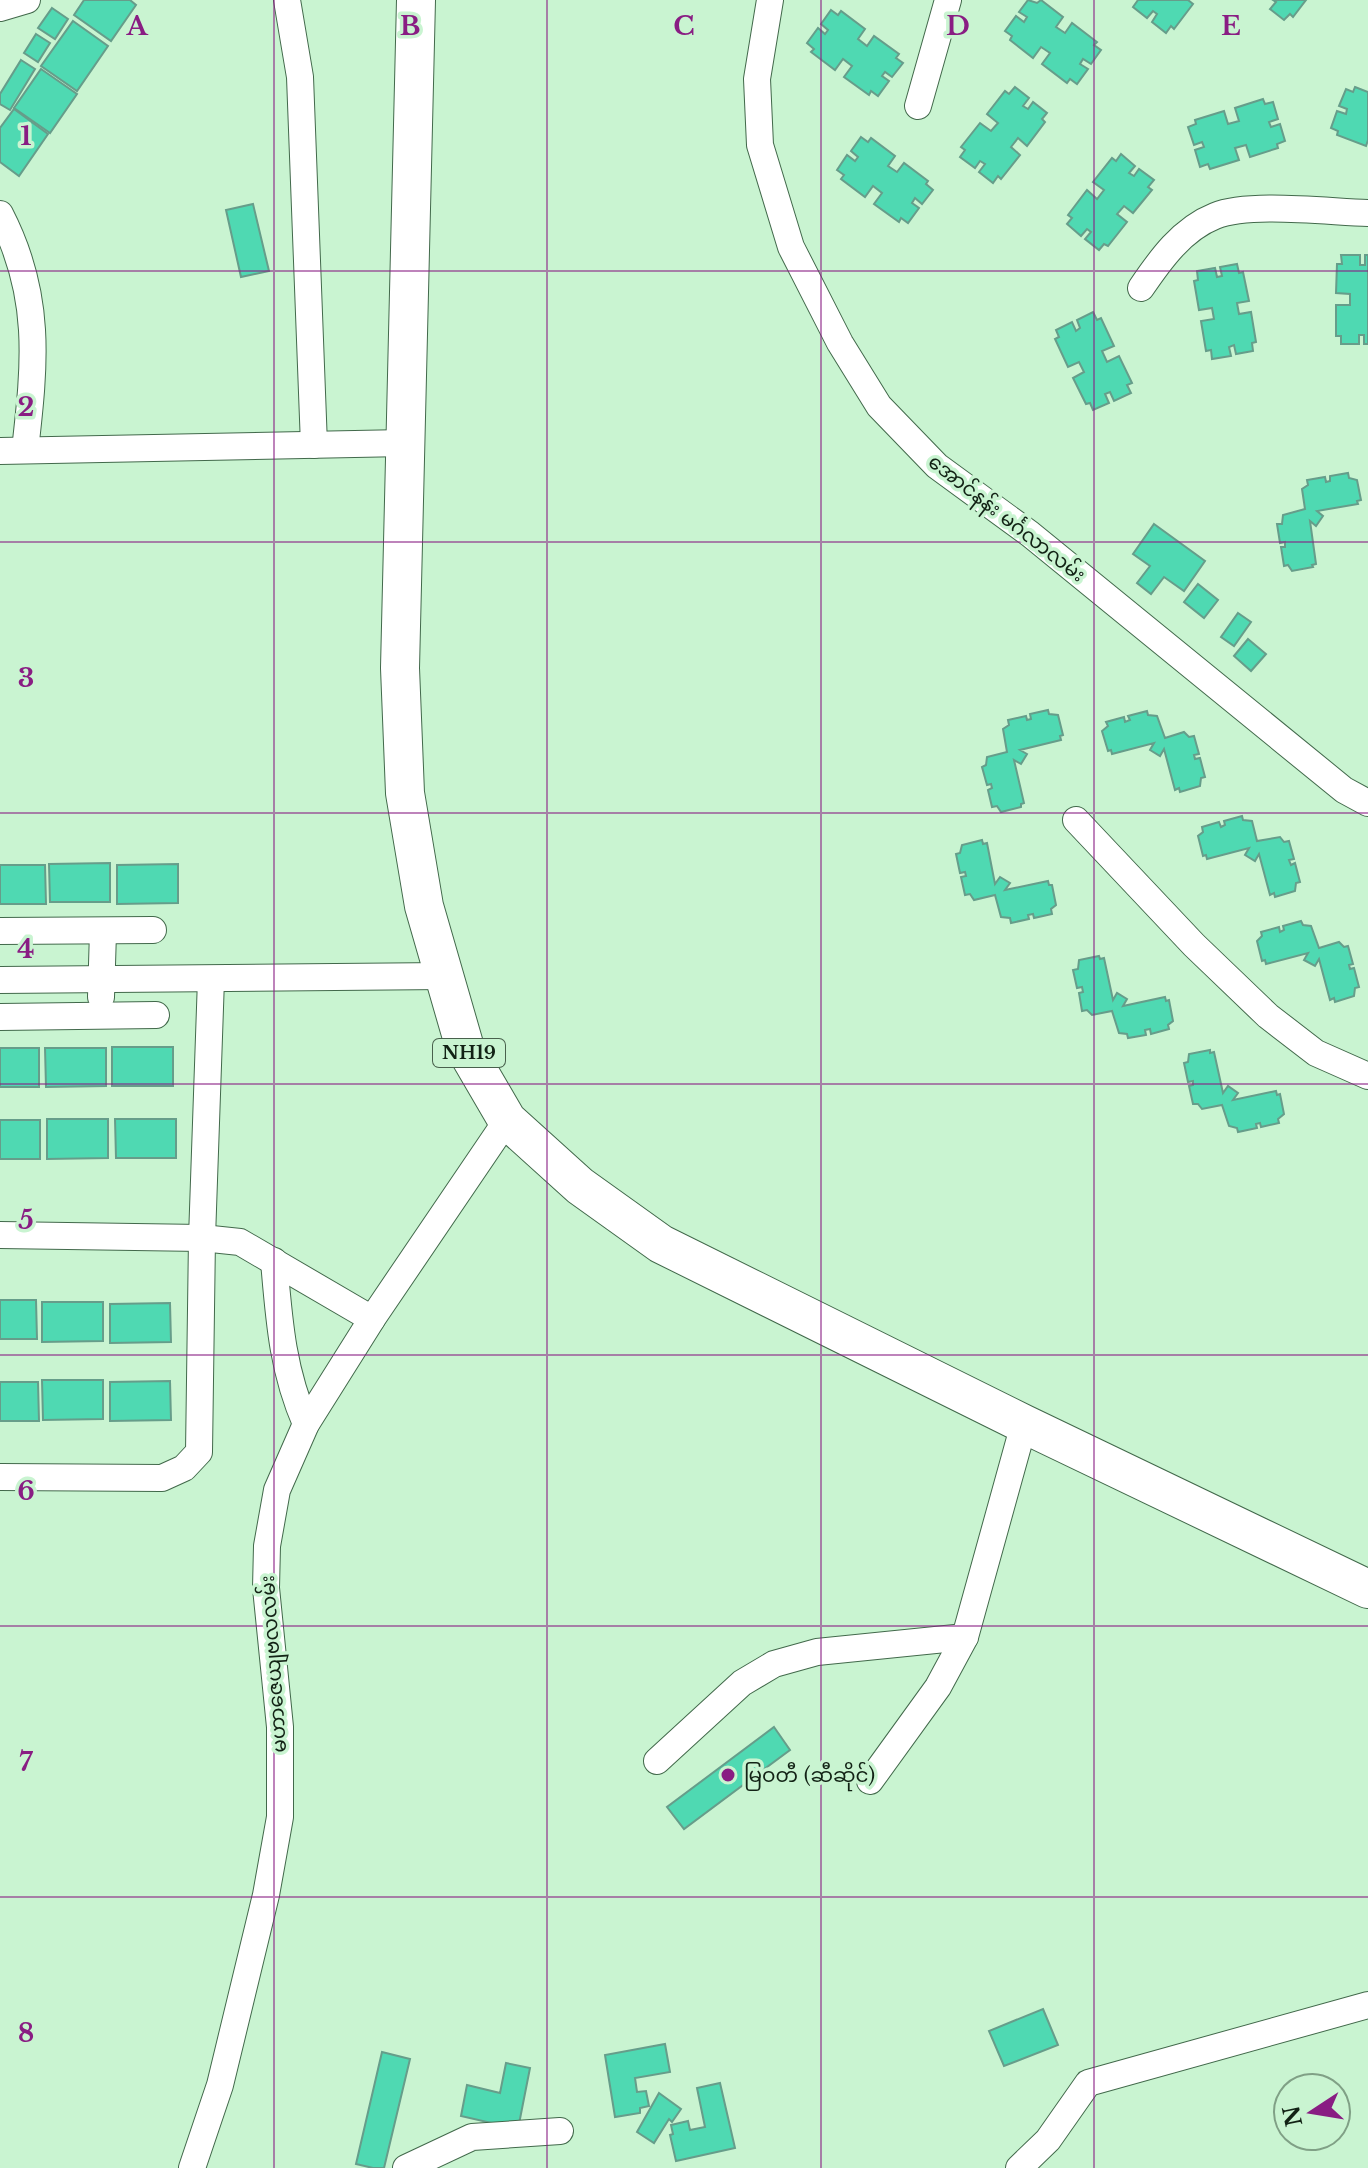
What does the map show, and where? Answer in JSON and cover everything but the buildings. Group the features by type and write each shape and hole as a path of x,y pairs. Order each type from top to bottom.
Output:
{"highway":[{"name":"NH19","path":"416,0 400,668 405,793 424,906 465,1048 507,1120 580,1186 661,1244 1024,1424 1368,1589"}],"street":[{"path":"0,8 27,0"},
{"path":"287,0 300,77 314,445"},
{"name":"အောင်နန်း မင်္ဂလာလမ်း","path":"770,0 757,79 760,145 791,247 840,343 879,406 937,466 1030,534 1344,790 1368,803"},
{"path":"918,106 948,0"},
{"path":"1141,288 1164,255 1183,236 1214,216 1244,209 1368,213"},
{"path":"0,214 15,243 27,285 34,338 12,450 405,443"},
{"path":"1076,820 1194,945 1268,1016 1316,1053 1368,1076"},
{"path":"0,931 153,930"},
{"path":"99,1016 103,932"},
{"path":"0,980 444,976"},
{"path":"0,1477 162,1478 184,1468 199,1452 202,1238 211,979"},
{"path":"0,1017 156,1015"},
{"name":"မဟာဇေယျဗလလမ်း","path":"192,2168 220,2085 266,1895 280,1817 280,1727 266,1588 267,1546 277,1490 306,1424 372,1319 507,1120"},
{"path":"0,1235 202,1238 240,1242 372,1319"},
{"path":"274,1261 282,1352 294,1397 306,1424"},
{"path":"870,1781 938,1687 965,1637 1024,1424"},
{"path":"657,1761 742,1683 774,1664 817,1652 965,1637"},
{"path":"1019,2168 1048,2140 1088,2083 1368,2005"},
{"path":"406,2168 472,2137 560,2131"}],"place":[{"name":"မြဝတီ (ဆီဆိုင်)","path":"728,1775"}]}
